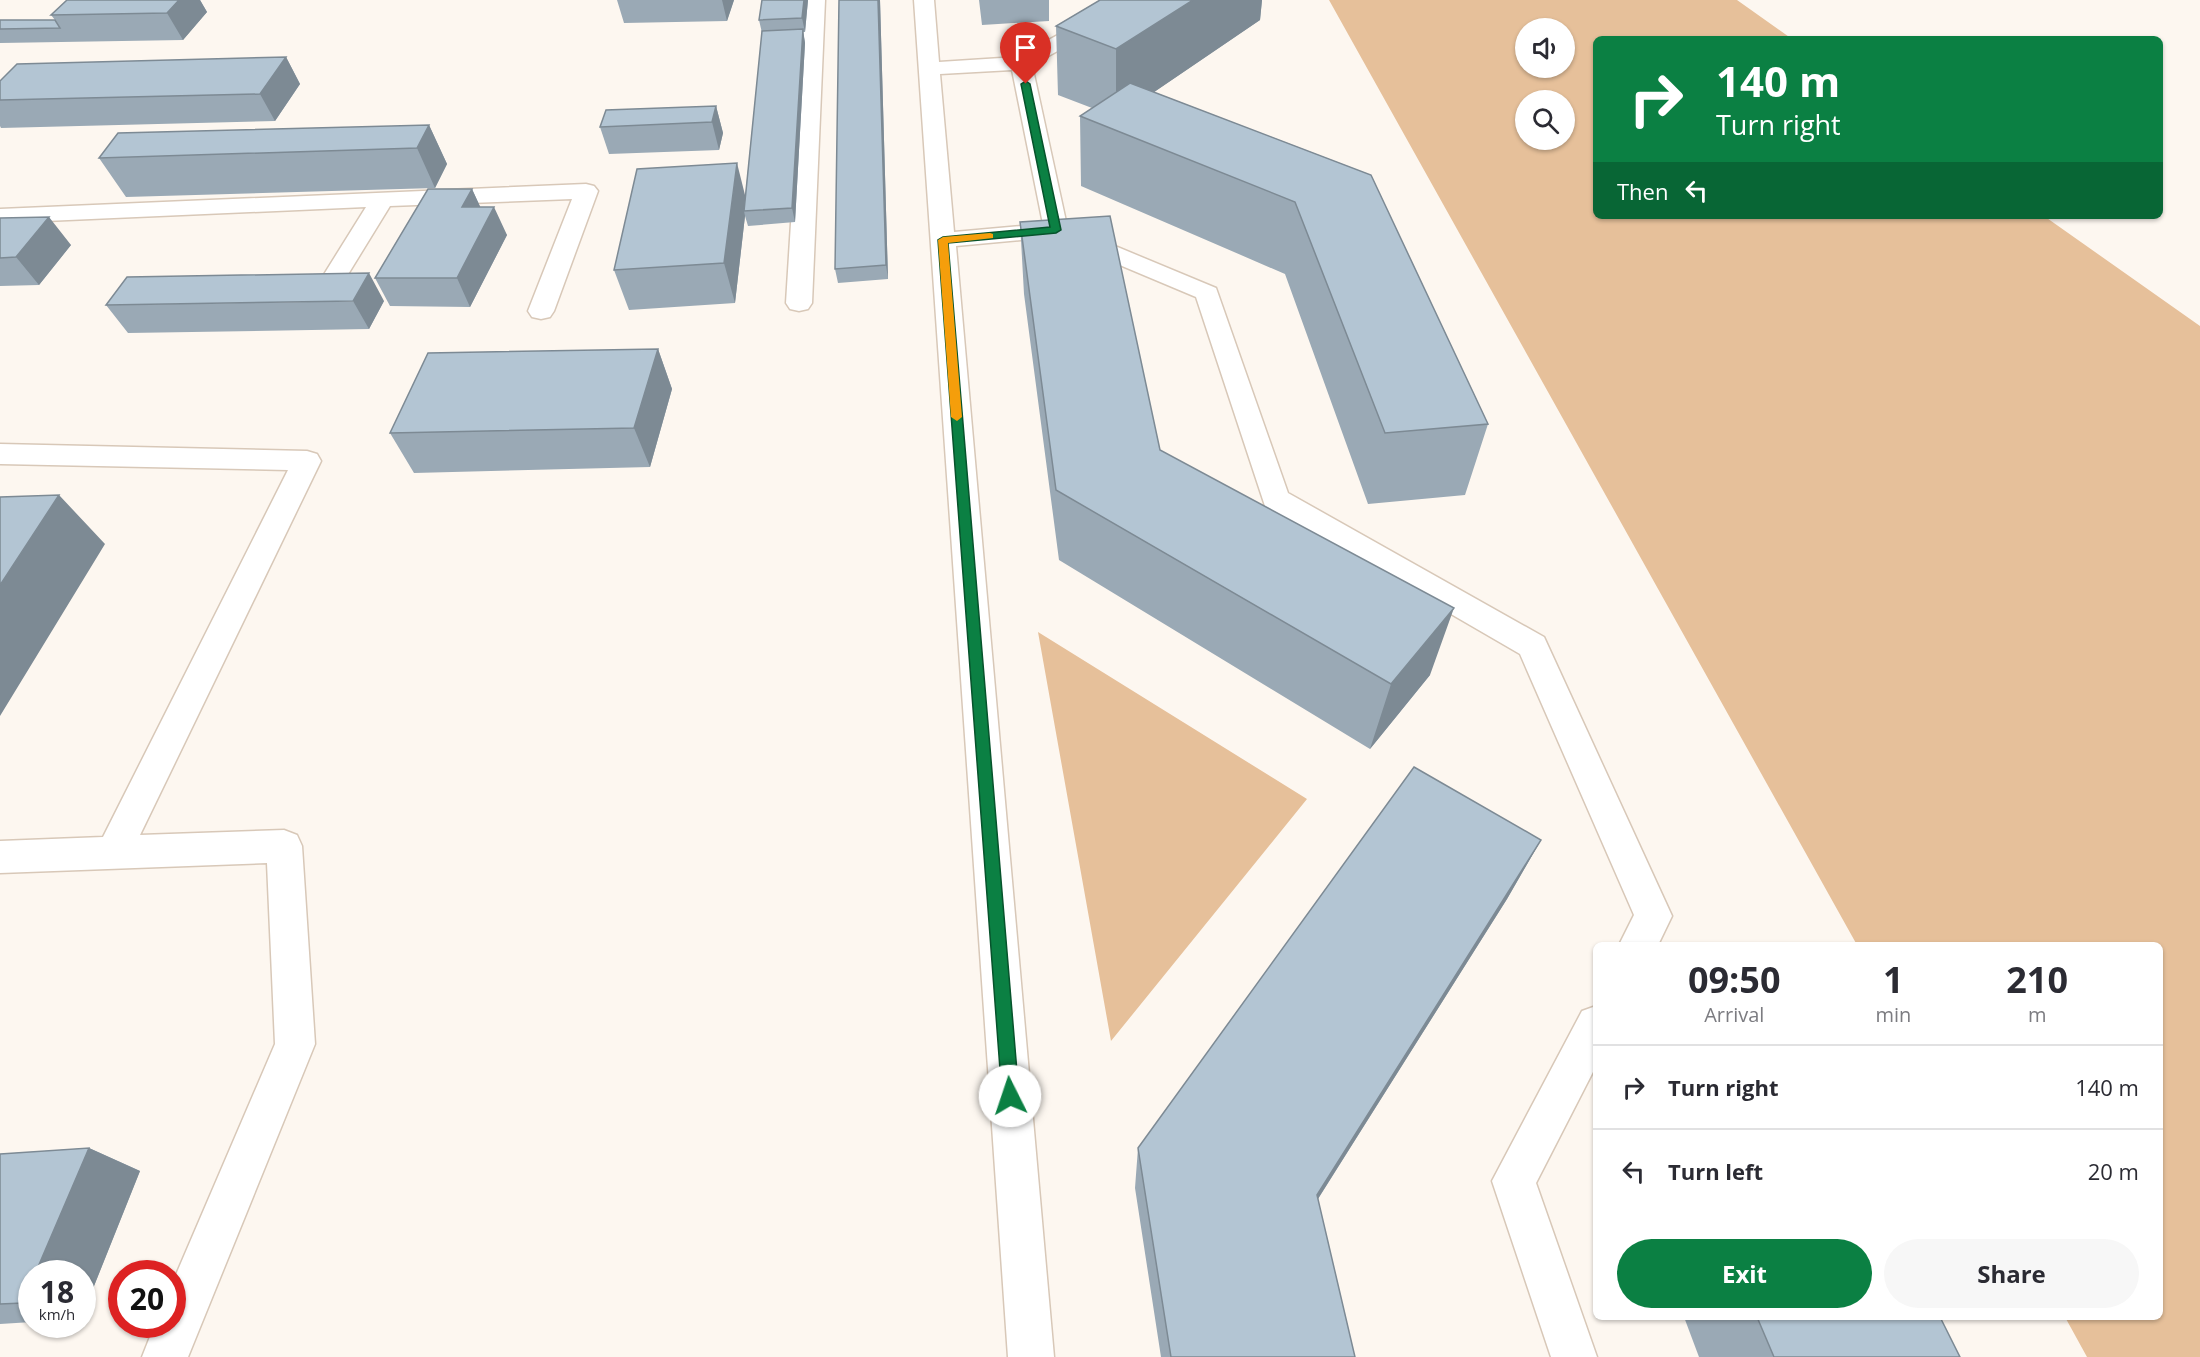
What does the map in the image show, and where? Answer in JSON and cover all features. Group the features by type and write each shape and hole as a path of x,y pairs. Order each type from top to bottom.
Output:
{"lane":[{"path":"799,303 815,0"},
{"path":"924,0 1031,1357"},
{"path":"929,69 1021,63 1127,5 1126,0"},
{"path":"1021,63 1056,230"},
{"path":"0,216 586,191 541,311"},
{"path":"330,284 382,200"},
{"path":"943,240 1056,230 1207,292 1275,499 1533,646 1653,916 1640,942"},
{"path":"0,454 307,461 114,852"},
{"path":"0,856 284,846 295,1044 165,1357"},
{"path":"1574,1357 1514,1181 1593,1031"}],"shaded area":[{"path":"1329,0 1737,0 1788,36 1593,36 1593,219 2048,219 2200,326 2200,1357 2087,1357 2067,1320 2163,1320 2163,942 1855,942"},
{"path":"1038,632 1307,799 1111,1041"}],"building":[{"path":"67,0 179,0 167,13 51,15"},
{"path":"762,0 804,0 802,18 759,20"},
{"path":"839,0 878,0 886,265 835,269"},
{"path":"1100,0 1193,0 1116,49 1056,26"},
{"path":"0,20 55,20 60,28 0,29"},
{"path":"803,29 792,208 744,211 762,31"},
{"path":"286,57 260,94 0,100 0,81 17,64"},
{"path":"1130,83 1371,175 1488,424 1385,433 1295,202 1080,116"},
{"path":"716,106 712,122 600,127 606,110"},
{"path":"429,125 417,148 99,158 118,133"},
{"path":"737,163 724,263 614,270 637,169"},
{"path":"428,189 472,189 462,207 494,207 457,278 375,278"},
{"path":"1110,216 1160,450 1454,608 1391,684 1056,490 1020,222"},
{"path":"49,217 16,257 0,258 0,218"},
{"path":"369,273 353,301 106,305 127,277"},
{"path":"658,349 634,428 390,433 428,353"},
{"path":"59,495 0,585 0,497"},
{"path":"1414,767 1541,840 1317,1195 1355,1357 1171,1357 1138,1148"},
{"path":"89,1148 41,1260 18,1260 18,1303 0,1304 0,1154"},
{"path":"1758,1320 1942,1320 1960,1357 1774,1357"}],"slow traffic":[{"path":"957,417 943,240 990,236"}],"route":[{"path":"1010,1096 943,240 1056,230 1026,84"}]}
